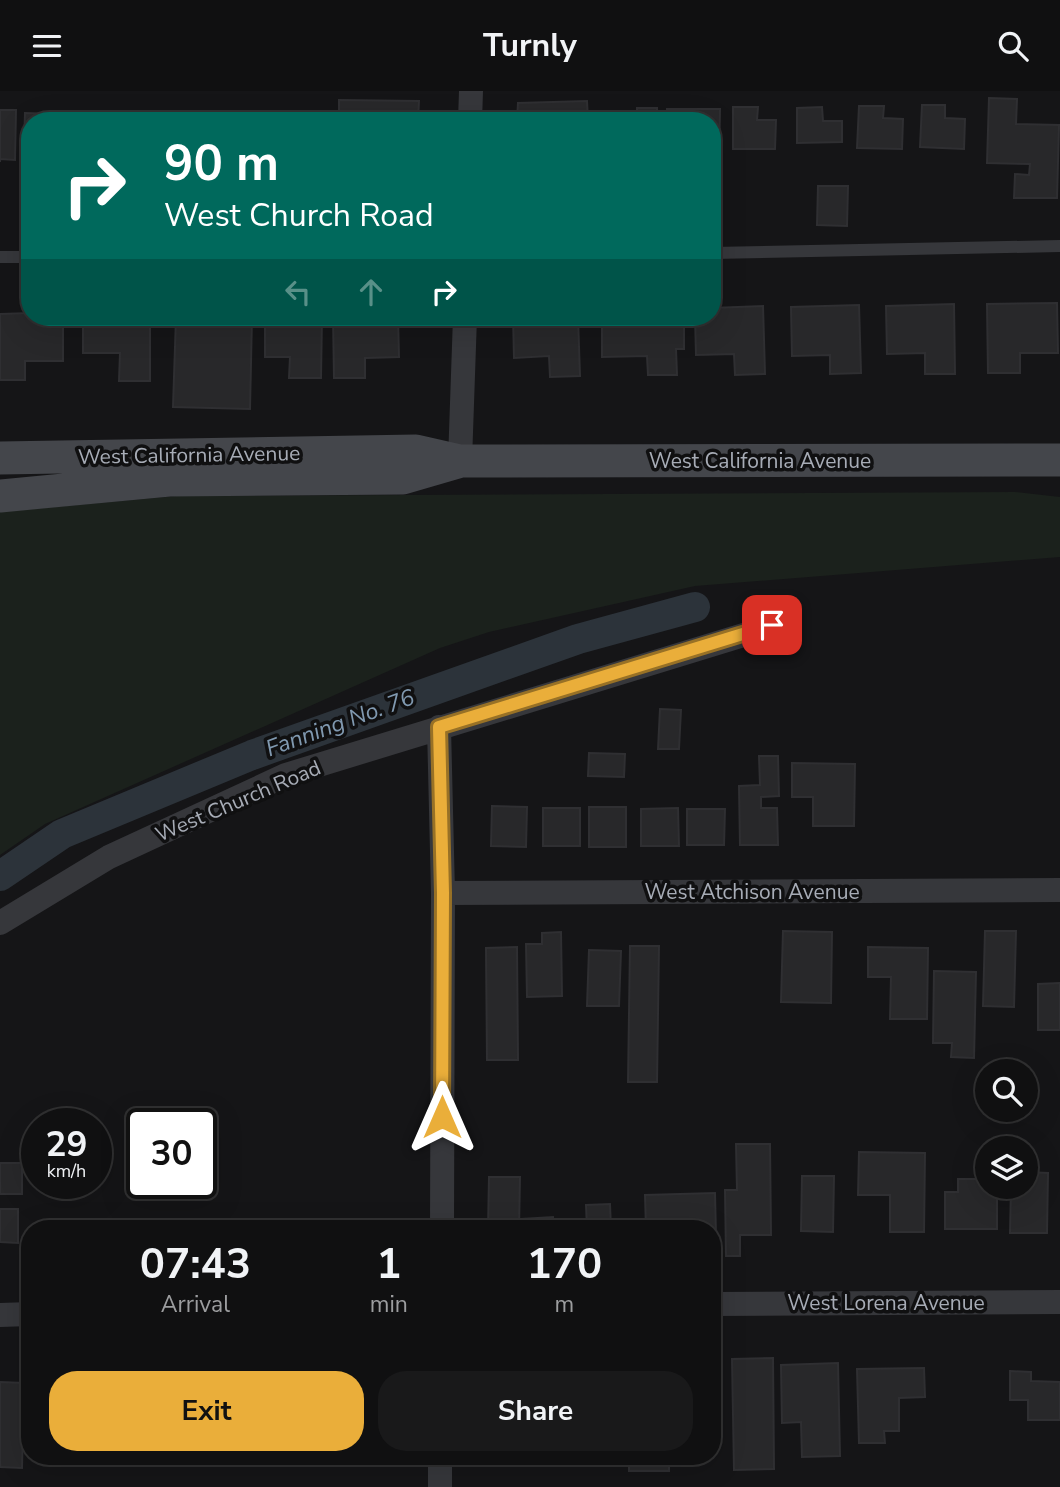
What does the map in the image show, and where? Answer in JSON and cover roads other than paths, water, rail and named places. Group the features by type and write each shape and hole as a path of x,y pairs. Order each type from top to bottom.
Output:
{"main road":[{"name":"West California Avenue","path":"0,458 416,451 460,461 1060,460"},
{"name":"West California Avenue","path":"0,496 169,480 403,478 460,461"}],"street":[{"path":"470,112 471,91"},
{"path":"460,461 465,326"},
{"name":"West Church Road","path":"0,923 109,857 286,775 772,625"},
{"path":"439,727 443,893 442,1220"},
{"name":"West Atchison Avenue","path":"443,893 1060,890"},
{"name":"West Lorena Avenue","path":"721,1304 1060,1302"},
{"path":"0,1315 21,1314"},
{"path":"440,1465 440,1487"}],"lane":[{"path":"721,253 1060,246"},
{"path":"0,257 21,257"}],"waterway":[{"name":"Fanning No. 76","path":"0,876 62,834 252,755 578,639 695,607"}]}
